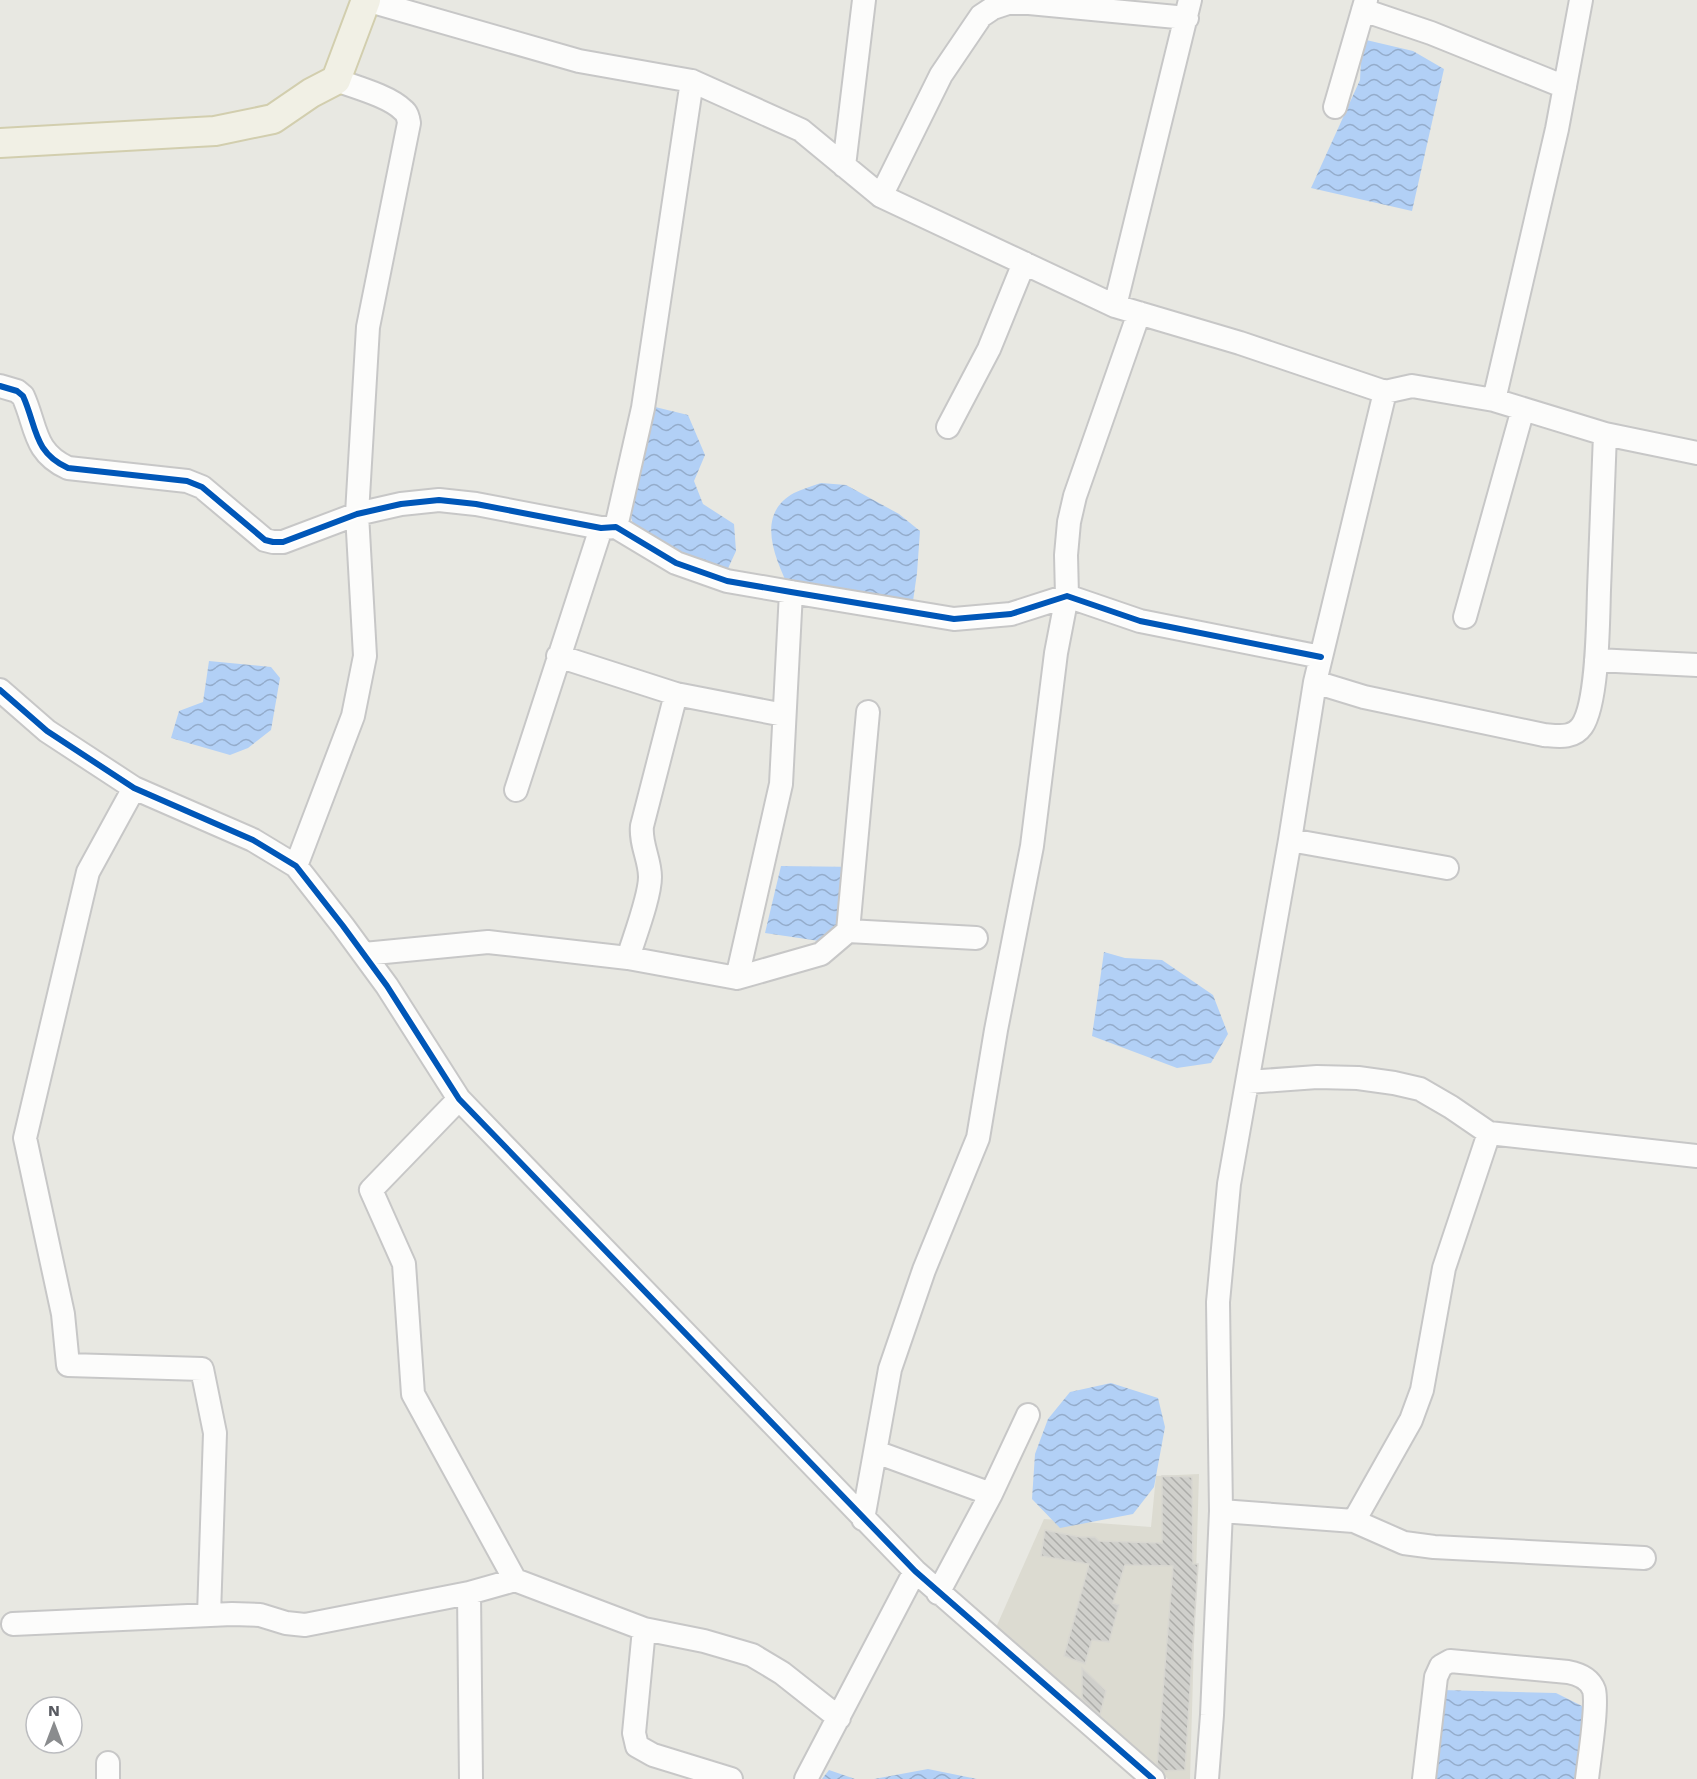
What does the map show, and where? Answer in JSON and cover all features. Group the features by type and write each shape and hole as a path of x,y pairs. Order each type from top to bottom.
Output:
{"main road":[{"path":"0,143 215,131 273,119 311,93 336,80 366,0"}],"street":[{"path":"366,0 579,61 692,81 801,130 881,196 1115,306 1240,343 1385,392 1412,386 1494,400 1605,434 1697,453"},
{"path":"844,165 864,0"},
{"path":"1494,400 1557,129 1581,0"},
{"path":"881,196 941,75 981,16 993,8 1008,3 1029,3 1189,9 1115,306"},
{"path":"1335,107 1364,5 1565,87"},
{"path":"296,866 353,716 365,656 357,514 368,327 409,123 408,115 403,109 390,101 336,80"},
{"path":"516,790 558,656 608,528 643,408 692,81"},
{"path":"948,427 990,350 1024,263"},
{"path":"863,1519 890,1369 924,1270 978,1138 996,1030 1032,846 1056,652 1067,596 1066,555 1075,496 1139,313"},
{"path":"0,386 23,396 43,448 56,462 68,468 187,481 202,487 265,540 273,542 283,542 357,514 401,504 439,500 476,504 608,528 676,563 727,580 790,592 954,619 1011,614 1067,596 1140,621 1321,657"},
{"path":"1207,1779 1221,1511 1218,1302 1229,1184 1290,840 1315,682 1385,392"},
{"path":"1465,617 1523,409"},
{"path":"1315,682 1364,697 1544,735 1563,736 1575,733 1587,716 1596,660 1605,434"},
{"path":"737,978 781,783 790,592"},
{"path":"558,656 676,694 784,715"},
{"path":"1596,660 1697,665"},
{"path":"0,690 47,731 134,788 253,840 296,866 387,986 459,1099 915,1571 1153,1779"},
{"path":"628,958 650,884 650,868 642,841 642,826 676,694"},
{"path":"848,932 868,712"},
{"path":"134,788 88,872 25,1138 63,1314 68,1365 202,1369 215,1433 208,1615"},
{"path":"1290,840 1447,868"},
{"path":"364,954 488,942 628,958 737,978 821,954 848,932 976,938"},
{"path":"1248,1082 1328,1077 1394,1083 1420,1089 1489,1133 1697,1156"},
{"path":"459,1099 371,1190 404,1264 413,1394 514,1580"},
{"path":"1354,1521 1411,1420 1422,1390 1444,1268 1489,1133"},
{"path":"938,1593 991,1494 1028,1415"},
{"path":"876,1452 991,1494"},
{"path":"1221,1511 1354,1521 1404,1543 1434,1547 1644,1558"},
{"path":"806,1779 915,1571"},
{"path":"13,1624 249,1614 305,1625 469,1593 514,1580 644,1629 704,1641 752,1655 782,1674 839,1718"},
{"path":"469,1593 471,1779"},
{"path":"644,1629 634,1733 637,1746 654,1755 731,1779"},
{"path":"1424,1779 1436,1677 1441,1666 1450,1661 1568,1672 1587,1680 1593,1690 1594,1707 1587,1779"}],"shaded area":[{"path":"1199,1474 1190,1779 1168,1779 994,1632 1044,1519 1151,1527 1156,1476"}],"water":[{"path":"1362,39 1413,51 1444,69 1412,211 1311,188 1360,80"},
{"path":"651,406 688,415 705,455 694,481 703,504 734,524 736,551 725,575 636,532 629,512"},
{"path":"821,483 846,485 899,514 920,531 913,601 877,600 790,590 775,552 771,525 782,502 794,493"},
{"path":"209,661 271,667 280,678 271,730 248,748 230,755 171,738 179,711 203,702"},
{"path":"781,866 859,867 840,944 765,933"},
{"path":"1104,952 1125,958 1162,960 1213,995 1228,1034 1211,1063 1177,1068 1092,1036"},
{"path":"1111,1383 1158,1398 1165,1427 1154,1487 1133,1514 1060,1528 1032,1499 1035,1454 1048,1419 1070,1392"},
{"path":"1441,1690 1556,1693 1590,1710 1577,1779 1434,1779"},
{"path":"928,1769 977,1779 874,1779"},
{"path":"829,1770 855,1779 822,1779"}],"building":[{"path":"1162,1476 1192,1477 1193,1564 1198,1564 1185,1770 1163,1771 1157,1765 1173,1566 1125,1565 1113,1603 1119,1605 1109,1642 1092,1640 1085,1664 1064,1656 1089,1564 1041,1556 1045,1530 1080,1537 1095,1537 1099,1541 1162,1543"},
{"path":"1082,1668 1106,1691 1100,1715 1082,1699"}],"cycle path":[{"path":"0,386 17,391 23,396 42,446 57,462 68,468 187,481 202,487 265,540 273,542 283,542 357,514 401,504 439,500 476,504 601,528 616,527 676,563 727,581 954,619 1011,614 1067,596 1140,621 1321,657"},
{"path":"0,690 47,731 134,788 253,840 296,866 387,986 459,1099 915,1571 1153,1779"}]}
